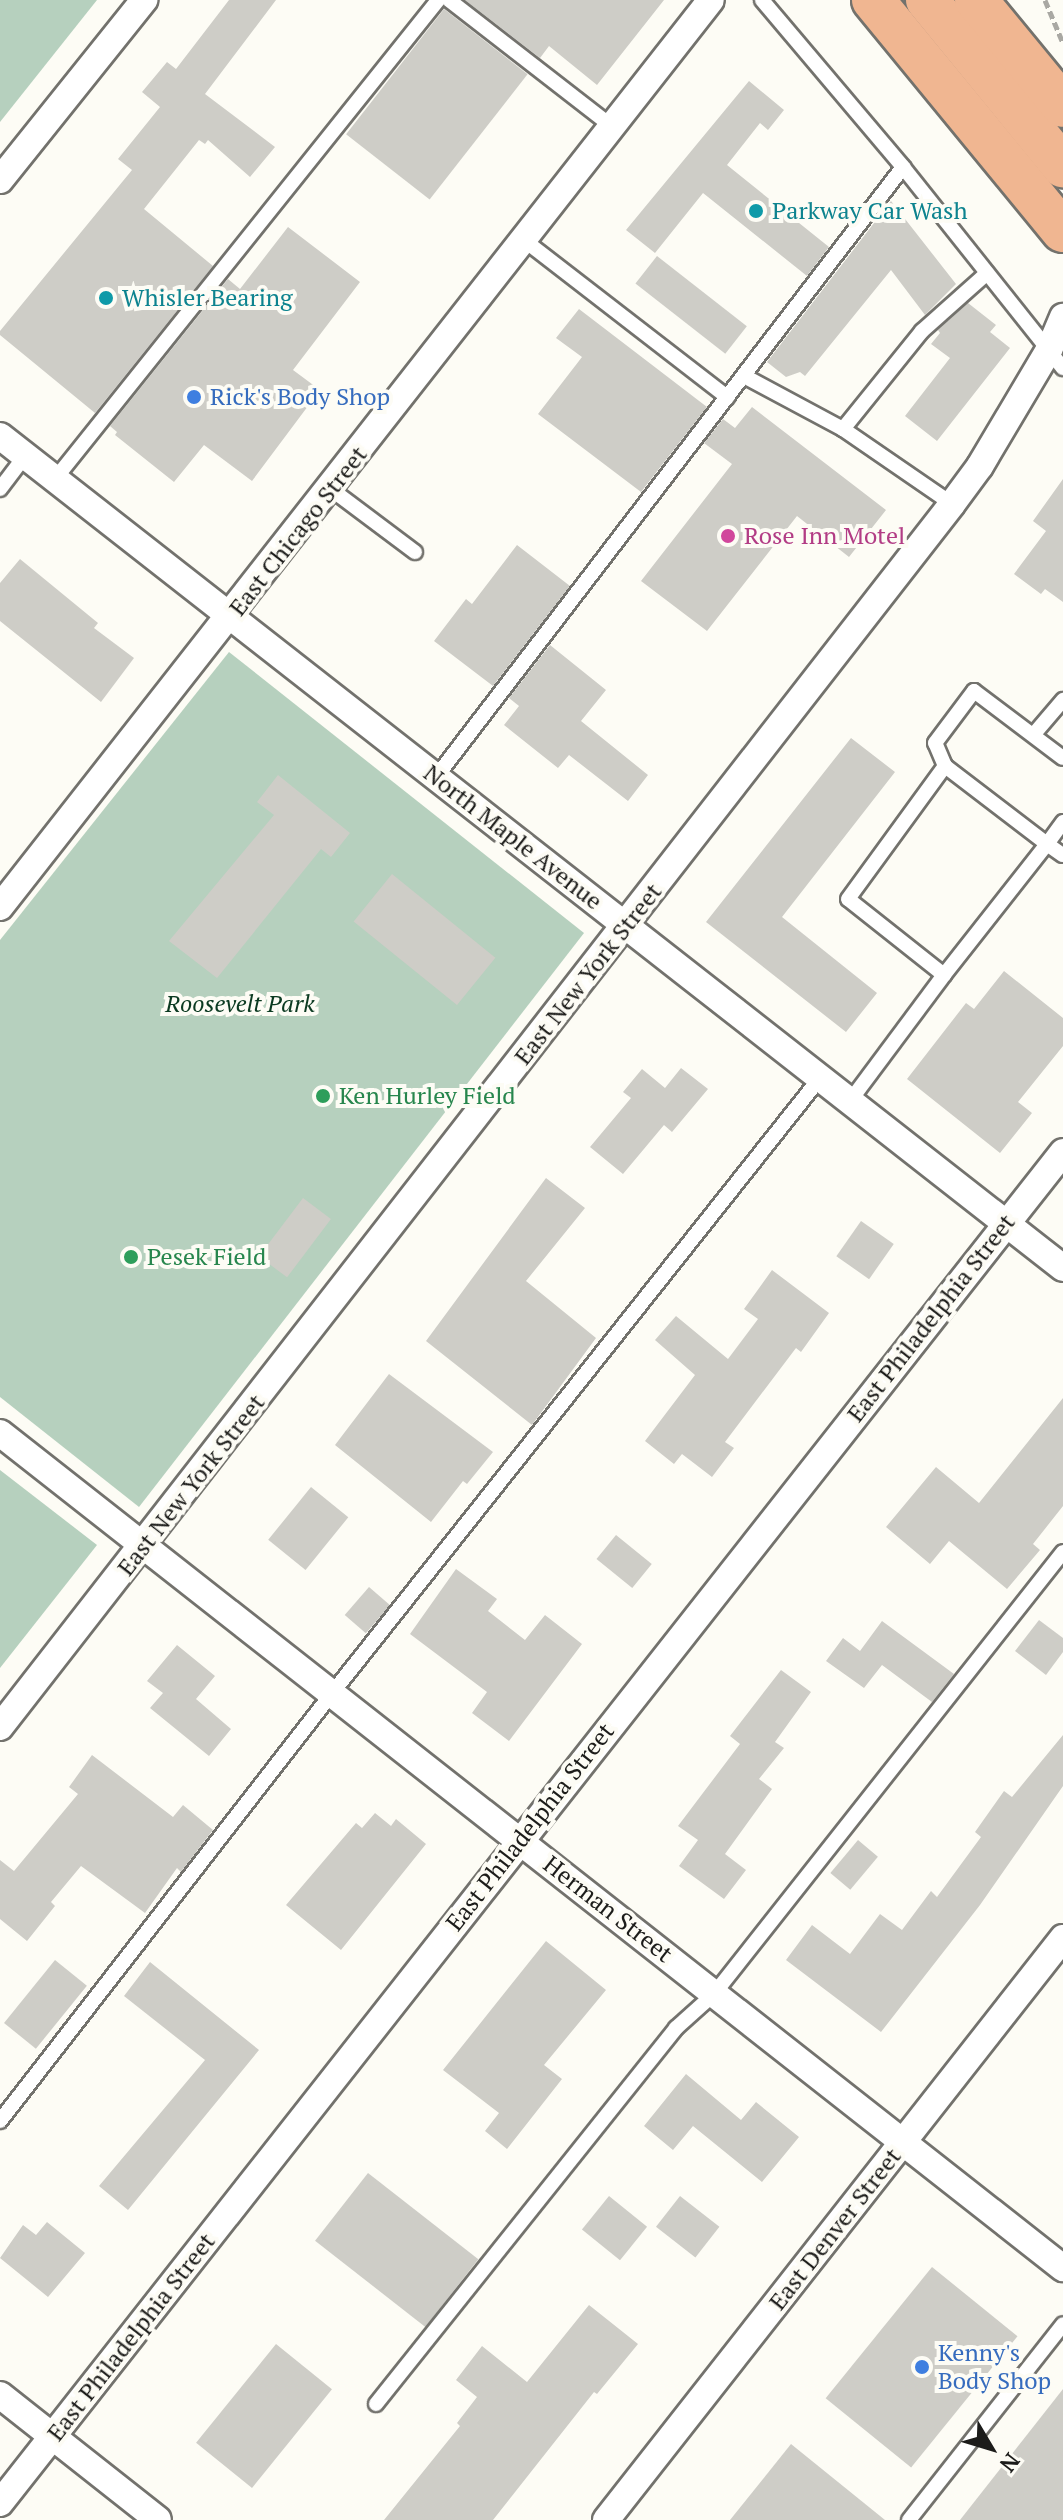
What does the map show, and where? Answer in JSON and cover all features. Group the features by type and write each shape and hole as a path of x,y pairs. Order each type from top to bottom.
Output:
{"main road":[{"path":"873,0 1063,231"},
{"path":"927,0 1063,166"},
{"path":"976,0 1060,101"}],"street":[{"path":"0,180 144,0"},
{"name":"East Chicago Street","path":"0,907 331,489 711,0"},
{"name":"East New York Street","path":"0,1727 952,504 1056,359 1063,317"},
{"name":"North Maple Avenue","path":"0,436 1063,1268"},
{"name":"East Philadelphia Street","path":"0,2503 1063,1152"},
{"name":"Herman Street","path":"0,1433 1063,2268"},
{"name":"East Denver Street","path":"606,2520 1063,1938"},
{"path":"0,2395 158,2520"}],"lane":[{"path":"55,479 438,0"},
{"path":"449,0 613,127"},
{"path":"762,0 903,167 1056,359"},
{"path":"436,777 903,167"},
{"path":"524,240 727,397"},
{"path":"843,429 922,331 987,273"},
{"path":"744,376 843,429 952,504"},
{"path":"0,489 25,456"},
{"path":"331,489 415,552"},
{"path":"1063,758 974,691 935,743 945,766 1063,855"},
{"path":"1034,734 1063,700"},
{"path":"944,975 848,899 945,766"},
{"path":"850,1101 1063,822"},
{"path":"0,2121 333,1692 820,1078"},
{"path":"376,2404 676,2028 714,1994 1063,1552"},
{"path":"909,2520 1063,2324"}],"path":[{"path":"1045,0 1063,43"}],"green space":[{"path":"0,0 97,0 0,122"},
{"name":"Roosevelt Park","path":"229,652 584,933 139,1507 0,1397 0,940"},
{"path":"0,1470 97,1545 0,1668"}],"building":[{"name":"Whisler Bearing","path":"229,0 276,0 205,94 275,147 250,177 208,140 205,144 199,140 144,209 213,266 95,413 0,335 0,331 132,170 118,159 160,107 142,92 167,62 176,69"},
{"path":"465,0 664,0 597,85 549,46 540,58"},
{"path":"444,9 528,74 430,200 346,134"},
{"name":"Parkway Car Wash","path":"749,81 784,110 768,130 760,123 727,165 829,247 807,276 703,193 655,253 626,230"},
{"path":"891,201 956,284 925,315 891,270 805,376 800,372 786,377 767,362"},
{"path":"288,227 360,282 293,370 320,390 252,481 204,445 174,482 115,435 117,432 110,426 228,279 240,289"},
{"path":"657,256 747,326 725,354 635,284"},
{"path":"968,303 996,325 990,332 1010,348 937,441 905,416 950,358 931,344 940,333 938,330"},
{"path":"579,309 707,407 641,492 538,414 582,357 556,338"},
{"name":"Rose Inn Motel","path":"752,407 886,510 849,557 797,516 707,631 641,581 732,464 704,443 723,419 735,428"},
{"path":"1063,479 1063,602 1045,589 1041,594 1014,574 1046,531 1033,521"},
{"path":"517,545 570,586 493,686 434,641 466,599 472,604"},
{"path":"20,559 98,623 94,628 134,658 101,702 0,621 0,583"},
{"path":"550,645 606,690 581,721 648,775 628,801 569,755 558,768 504,725 519,706 509,698"},
{"path":"851,738 895,772 782,917 877,993 846,1032 706,922"},
{"path":"278,775 350,833 331,857 321,849 217,978 169,941 274,815 257,802"},
{"path":"392,874 495,958 457,1005 354,921"},
{"path":"1004,971 1063,1018 1063,1046 1018,1102 1032,1113 1000,1153 907,1079 966,1003 974,1009"},
{"path":"681,1068 708,1089 672,1132 664,1125 623,1174 590,1147 631,1098 623,1092 642,1069 665,1088"},
{"path":"546,1178 585,1208 526,1281 596,1338 532,1425 426,1341"},
{"path":"303,1198 331,1219 287,1277 259,1256"},
{"path":"861,1221 894,1244 869,1279 836,1256"},
{"path":"772,1270 829,1313 801,1352 796,1348 725,1442 734,1448 712,1477 682,1454 674,1464 645,1441 695,1375 655,1340 676,1316 728,1359 758,1319 744,1309"},
{"path":"389,1374 493,1452 467,1484 463,1481 431,1522 335,1445"},
{"path":"1063,1398 1063,1506 1033,1544 1040,1550 1007,1589 949,1541 930,1564 886,1527 936,1467 979,1503"},
{"path":"311,1487 348,1517 306,1570 268,1540"},
{"path":"616,1535 652,1564 632,1588 596,1559"},
{"path":"456,1569 497,1599 488,1611 525,1640 545,1615 582,1644 509,1741 472,1713 487,1692 410,1634"},
{"path":"369,1587 390,1605 366,1633 345,1615"},
{"path":"1039,1620 1063,1638 1063,1652 1046,1675 1015,1651"},
{"path":"882,1621 954,1674 932,1702 882,1665 864,1688 826,1661 843,1638 860,1651"},
{"path":"177,1645 215,1676 196,1699 231,1729 209,1756 150,1708 163,1693 147,1681"},
{"path":"781,1670 811,1692 775,1742 784,1748 759,1779 772,1789 725,1854 746,1870 724,1899 679,1866 698,1840 678,1826 740,1744 730,1736"},
{"path":"1063,1735 1063,1786 980,1905 881,2032 786,1960 812,1925 850,1954 880,1914 902,1930 931,1891 937,1897 981,1837 975,1832 1004,1791 1012,1797"},
{"path":"92,1755 173,1817 183,1805 213,1830 181,1872 177,1868 145,1913 81,1866 51,1902 55,1906 27,1941 0,1919 0,1860 14,1871 78,1794 69,1787"},
{"path":"375,1813 391,1826 396,1819 426,1844 341,1950 286,1905 356,1823 362,1828"},
{"path":"858,1840 878,1857 850,1890 830,1873"},
{"path":"546,1941 606,1990 544,2065 562,2079 507,2149 485,2131 499,2113 443,2070"},
{"path":"55,1960 87,1986 36,2049 4,2023"},
{"path":"150,1962 259,2050 128,2210 99,2186 205,2060 124,1996"},
{"path":"686,2074 741,2120 756,2102 799,2137 762,2182 693,2126 673,2150 644,2126"},
{"path":"368,2173 478,2259 425,2327 315,2241"},
{"path":"609,2196 647,2227 620,2260 582,2229"},
{"path":"680,2196 719,2227 695,2258 656,2227"},
{"path":"47,2222 85,2253 48,2297 0,2258 23,2225 36,2235"},
{"name":"Kenny's Body Shop","path":"932,2267 1017,2336 911,2468 826,2398"},
{"path":"589,2305 638,2344 597,2394 594,2392 493,2520 384,2520 460,2426 457,2423 477,2397 456,2380 482,2346 527,2382"},
{"path":"276,2344 332,2389 252,2488 196,2443"},
{"path":"1063,2389 1063,2520 960,2520"},
{"path":"791,2444 885,2520 730,2520"}],"place":[{"name":"Parkway Car Wash","path":"756,211"},
{"name":"Whisler Bearing","path":"106,298"},
{"name":"Rick's Body Shop","path":"194,397"},
{"name":"Rose Inn Motel","path":"728,536"},
{"name":"Ken Hurley Field","path":"323,1096"},
{"name":"Pesek Field","path":"131,1257"},
{"name":"Kenny's Body Shop","path":"922,2367"}]}
